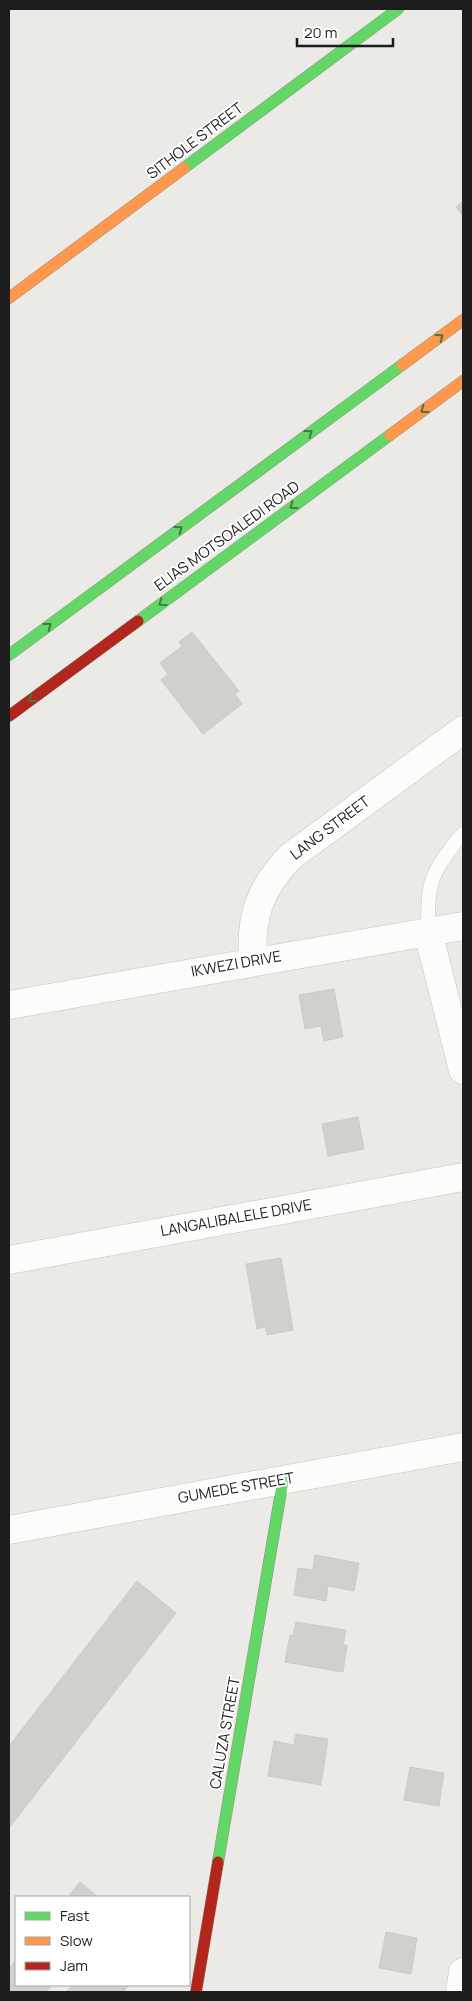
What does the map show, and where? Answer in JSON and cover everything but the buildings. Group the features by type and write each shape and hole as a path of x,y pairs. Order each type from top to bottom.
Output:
{"main road":[{"name":"SITHOLE STREET","path":"9,298 398,9"},
{"path":"9,655 463,320"},
{"name":"ELIAS MOTSOALEDI ROAD","path":"9,716 463,381"},
{"name":"CALUZA STREET","path":"196,1992 283,1480"}],"street":[{"name":"LANG STREET","path":"253,961 251,938 254,916 262,894 274,874 290,857 463,730"},
{"name":"IKWEZI DRIVE","path":"9,1005 253,961 463,926"},
{"path":"428,932 463,1070"},
{"name":"LANGALIBALELE DRIVE","path":"9,1260 463,1177"},
{"name":"GUMEDE STREET","path":"9,1530 463,1446"},
{"path":"460,1992 463,1972"}],"lane":[{"path":"428,932 428,892 432,875 461,837"}],"traffic: fast":[{"path":"184,168 398,9"},
{"path":"9,655 402,365"},
{"path":"138,621 390,435"},
{"path":"218,1862 283,1480"}],"traffic: slow":[{"path":"9,298 184,168"},
{"path":"402,365 463,320"},
{"path":"390,435 463,381"}],"traffic: jam":[{"path":"9,716 138,621"},
{"path":"196,1992 218,1862"}]}
